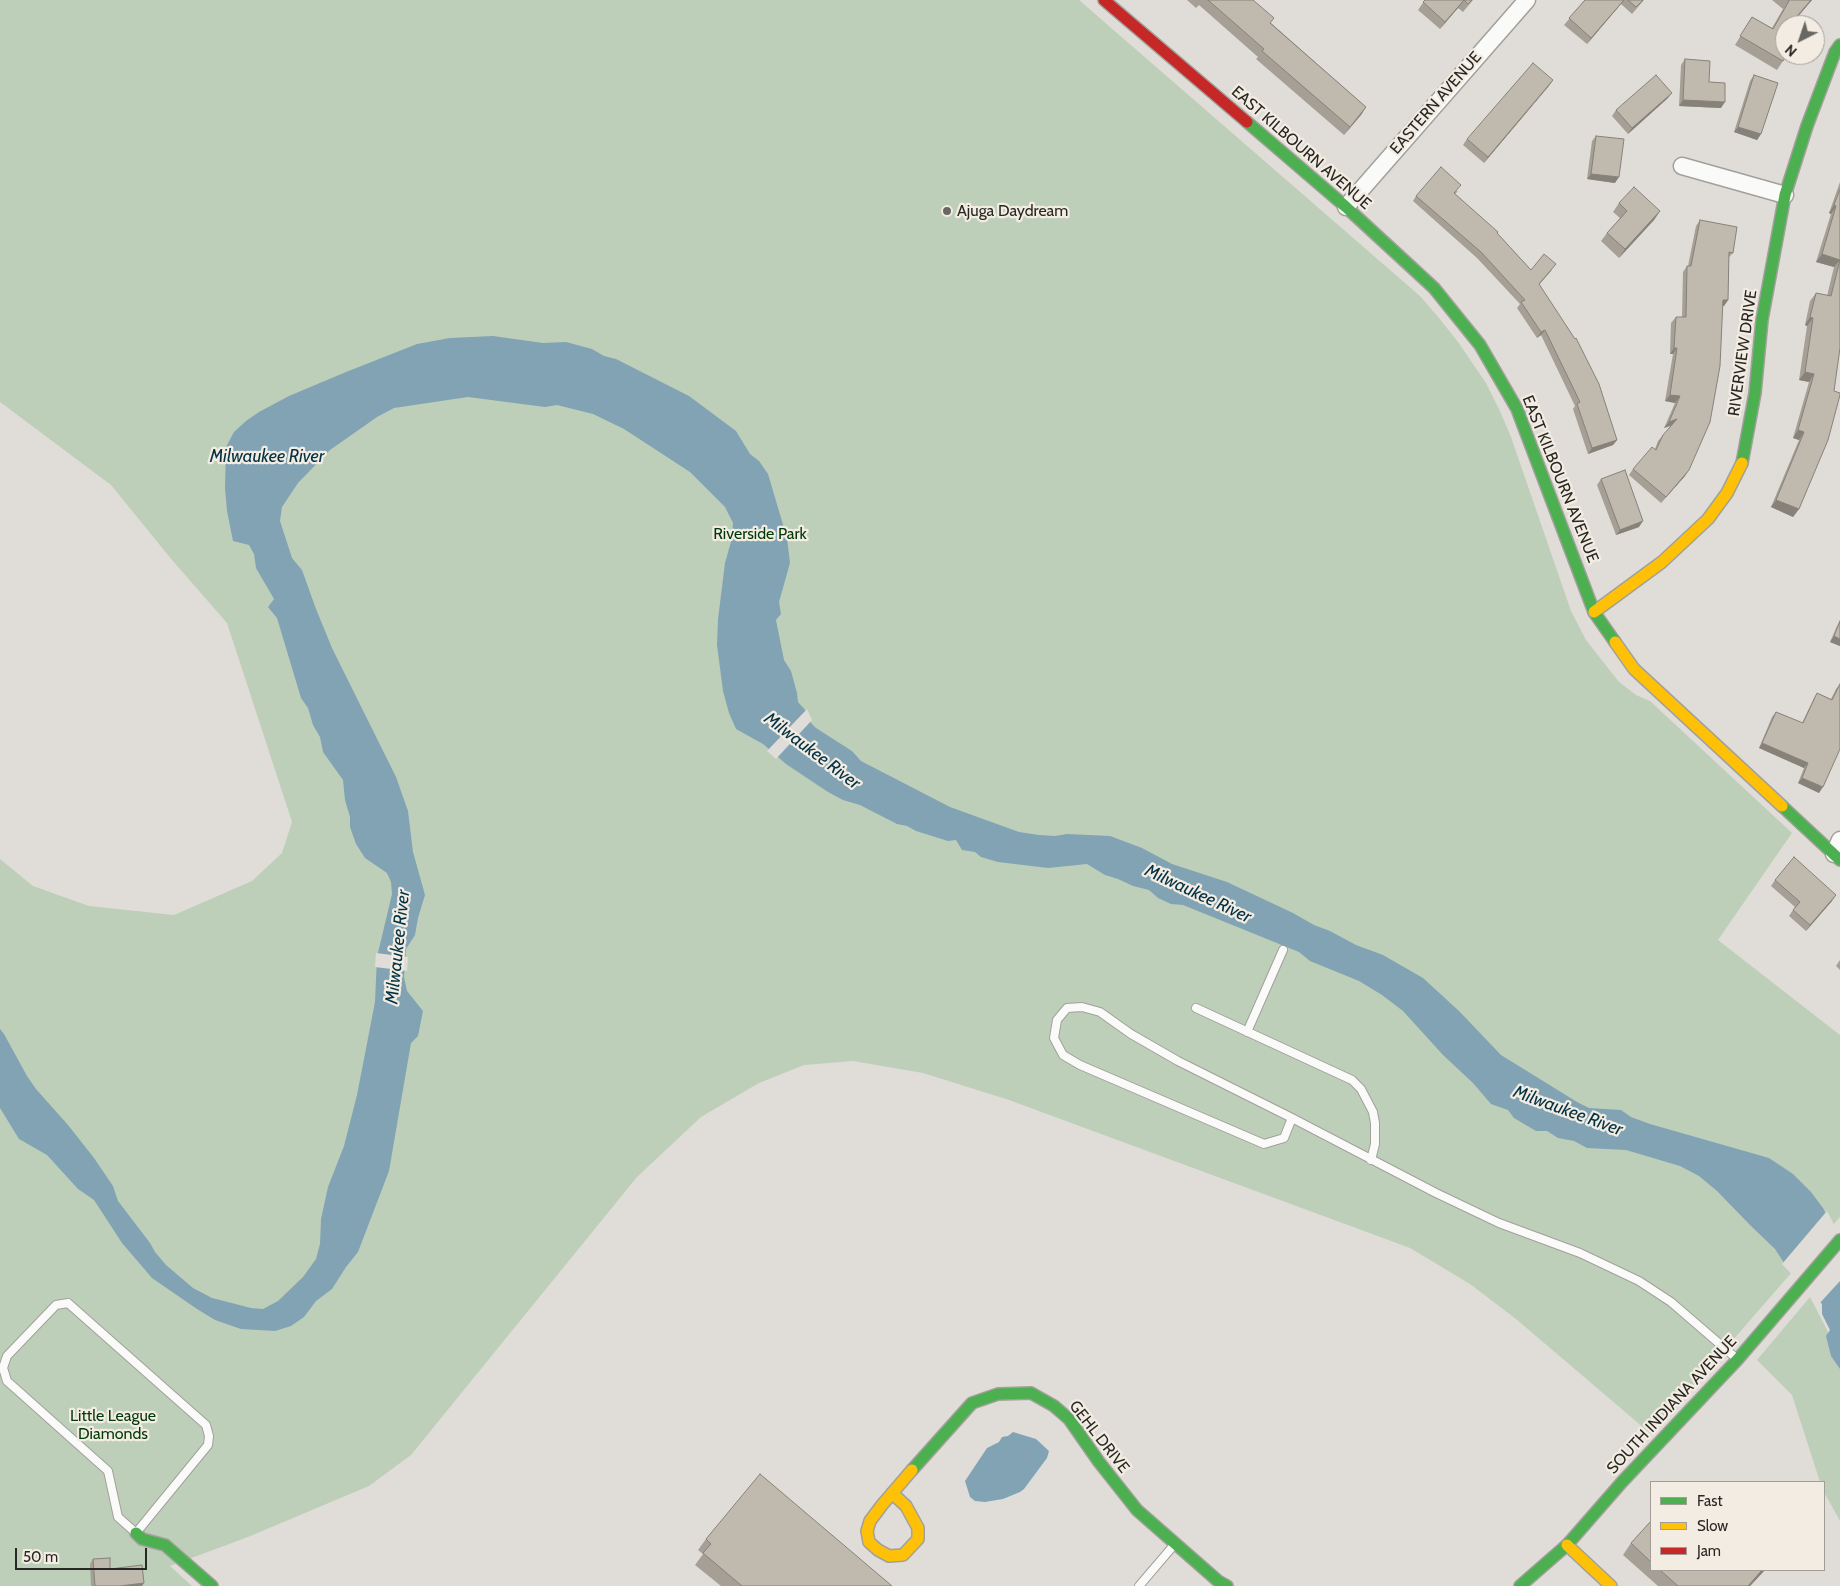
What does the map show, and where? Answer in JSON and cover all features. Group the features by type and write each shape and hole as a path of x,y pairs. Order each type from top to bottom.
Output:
{"street":[{"name":"EAST KILBOURN AVENUE","path":"1104,0 1346,207 1434,288 1480,345 1517,409 1594,612 1634,669 1838,852"},
{"name":"EASTERN AVENUE","path":"1346,207 1527,0"},
{"name":"RIVERVIEW DRIVE","path":"1594,612 1662,562 1708,519 1727,493 1742,464 1755,393 1762,320 1785,195 1806,126 1835,52 1840,45"},
{"path":"1682,166 1785,195"},
{"name":"SOUTH INDIANA AVENUE","path":"1520,1586 1567,1546 1622,1482 1738,1359 1840,1240"},
{"name":"GEHL DRIVE","path":"892,1493 906,1506 918,1528 918,1539 903,1555 889,1556 878,1550 870,1542 867,1531 870,1521 892,1493 972,1404 998,1394 1031,1393 1054,1406 1069,1419 1098,1462 1137,1510 1218,1581 1227,1586"},
{"path":"136,1533 142,1539 166,1545 212,1586"},
{"path":"1567,1546 1611,1586"}],"lane":[{"path":"1247,1032 1283,950"},
{"path":"1292,1118 1284,1138 1264,1144 1080,1065 1063,1055 1054,1038 1057,1020 1067,1008 1082,1007 1100,1012 1131,1034 1178,1061 1292,1118 1436,1193 1499,1223 1580,1253 1639,1280 1671,1302 1738,1359"},
{"path":"1196,1008 1345,1076 1361,1089 1370,1106 1375,1123 1375,1144 1371,1160"},
{"path":"68,1303 206,1425 209,1436 208,1445 136,1533 118,1517 108,1471 7,1381 3,1368 7,1356 56,1305 68,1303"},
{"path":"1139,1586 1175,1544"}],"green space":[{"name":"Riverside Park","path":"0,0 1079,0 1420,296 1439,318 1486,383 1499,409 1511,437 1571,611 1586,640 1619,682 1636,695 1650,701 1792,833 1718,940 1840,1035 1840,1217 1651,1434 1516,1319 1470,1284 1410,1248 1009,1100 923,1073 853,1061 804,1065 759,1083 701,1117 637,1177 411,1455 369,1486 248,1537 170,1566 192,1586 0,1586 0,859 33,886 89,906 174,915 252,881 282,853 292,822 227,623 172,560 111,485 0,402"},
{"path":"1810,1297 1840,1355 1840,1521 1825,1494 1825,1481 1820,1481 1792,1395 1757,1360"}],"water":[{"name":"Milwaukee River","path":"493,336 543,343 566,342 592,349 689,396 736,431 750,454 759,461 768,474 787,538 790,563 779,602 781,614 776,620 784,660 791,671 798,702 816,728 852,751 861,761 950,807 1019,832 1055,836 1067,834 1110,836 1142,848 1172,864 1227,882 1356,945 1383,955 1423,978 1459,1011 1501,1055 1577,1102 1589,1108 1621,1110 1631,1117 1650,1124 1769,1158 1793,1174 1811,1192 1823,1208 1840,1241 1840,1369 1831,1356 1826,1336 1830,1330 1822,1314 1822,1304 1786,1266 1775,1249 1717,1191 1699,1176 1680,1166 1626,1150 1587,1148 1574,1141 1558,1138 1547,1131 1536,1131 1514,1118 1508,1110 1491,1104 1403,1011 1382,995 1359,981 1310,961 1299,952 1183,905 1171,904 1158,898 1149,890 1105,875 1087,864 1048,868 998,862 981,857 975,852 962,850 956,840 948,841 897,824 860,805 843,800 828,792 786,764 763,744 736,729 723,691 717,645 718,619 725,563 732,538 733,523 725,507 690,472 624,429 593,414 557,405 545,407 468,397 394,408 377,417 330,450 298,483 282,507 280,521 292,558 302,570 332,648 396,777 408,811 413,852 425,895 415,935 406,949 404,977 407,991 423,1011 418,1036 411,1043 389,1171 358,1252 332,1289 316,1301 304,1317 291,1326 275,1331 241,1329 215,1320 152,1278 122,1243 94,1200 78,1189 47,1155 19,1139 0,1108 0,1029 36,1089 94,1158 113,1186 118,1201 155,1252 166,1265 193,1288 212,1298 251,1308 263,1309 278,1301 303,1277 316,1259 320,1244 321,1219 328,1187 344,1146 357,1095 375,1002 377,957 392,894 391,882 387,873 365,858 356,844 350,827 343,780 323,752 320,737 313,725 308,708 301,698 277,618 268,607 274,599 256,568 254,554 249,545 233,541 225,488 226,447 234,432 259,412 289,396 346,372 417,344 450,338"},
{"path":"1013,1432 1036,1439 1049,1451 1047,1458 1020,1492 1003,1499 985,1502 975,1501 970,1497 965,1481 987,1448 999,1442 1002,1437 1008,1436"}],"pier":[{"path":"807,709 812,720 776,759 767,751"},
{"path":"376,953 408,957 407,971 375,967"},
{"path":"1827,1211 1840,1236 1840,1281 1819,1304 1782,1264"}],"building":[{"path":"1208,0 1253,0 1274,18 1270,23 1366,107 1350,127 1262,51 1264,49"},
{"path":"1425,0 1464,0 1445,22 1423,2"},
{"path":"1464,0 1472,0 1468,4"},
{"path":"1585,0 1624,0 1591,38 1569,18"},
{"path":"1628,0 1643,0 1636,7"},
{"path":"1811,0 1798,15 1781,15 1789,1"},
{"path":"1752,17 1773,29 1775,26 1775,56 1740,36"},
{"path":"1685,59 1710,61 1709,82 1725,83 1725,102 1683,100"},
{"path":"1533,63 1553,80 1488,157 1467,139"},
{"path":"1656,75 1672,93 1632,128 1616,110"},
{"path":"1754,75 1778,83 1761,134 1738,127"},
{"path":"1596,136 1624,139 1619,177 1591,174"},
{"path":"1441,167 1461,185 1454,193 1498,232 1531,270 1544,254 1556,264 1539,284 1576,338 1599,384 1617,440 1592,448 1577,404 1580,402 1545,330 1541,332 1521,302 1525,300 1481,252 1416,196"},
{"path":"1634,187 1660,211 1625,249 1607,233 1627,211 1619,203"},
{"path":"1840,189 1840,260 1822,254 1836,206 1834,205"},
{"path":"1700,220 1737,227 1733,253 1729,252 1728,300 1723,300 1720,366 1710,422 1689,470 1666,497 1633,469 1652,447 1656,450 1663,435 1677,419 1669,422 1680,396 1670,395 1677,348 1674,348 1676,317 1686,317 1687,266 1691,266"},
{"path":"1840,260 1840,348 1834,391 1840,393 1840,395 1828,440 1799,509 1776,500 1804,432 1798,430 1814,374 1805,372 1813,318 1810,317 1816,293 1831,296"},
{"path":"1625,470 1643,521 1620,530 1601,479"},
{"path":"1840,621 1840,639 1834,636"},
{"path":"1840,684 1840,749 1823,787 1802,778 1808,763 1762,743 1776,712 1803,723 1817,693 1832,700"},
{"path":"1794,857 1836,895 1810,925 1793,910 1800,902 1775,880"},
{"path":"760,1474 892,1586 742,1586 703,1553 711,1544 706,1539"},
{"path":"1650,1522 1650,1561 1631,1543"},
{"path":"110,1558 110,1569 142,1565 144,1583 120,1586 95,1586 93,1559"},
{"path":"1661,1571 1761,1571 1748,1586 1678,1586"}],"traffic: fast":[{"path":"1742,463 1755,393 1762,320 1785,195 1807,126 1835,52 1840,45"},
{"path":"1247,122 1346,207 1434,288 1480,345 1517,409 1594,612 1615,642"},
{"path":"1782,806 1840,860"},
{"path":"1520,1586 1567,1545 1622,1482 1738,1359 1840,1240"},
{"path":"912,1470 972,1403 998,1394 1031,1393 1054,1406 1069,1419 1099,1462 1137,1510 1218,1581 1227,1586"},
{"path":"136,1533 142,1539 165,1545 212,1586"}],"traffic: slow":[{"path":"1594,612 1662,562 1708,519 1727,493 1742,463"},
{"path":"1615,642 1634,669 1782,806"},
{"path":"892,1493 906,1506 918,1528 918,1539 903,1555 889,1556 869,1542 867,1531 870,1521 882,1505 912,1470"},
{"path":"1567,1545 1611,1586"}],"traffic: jam":[{"path":"1104,0 1247,122"}],"place":[{"name":"Ajuga Daydream","path":"947,211"}],"park label":[{"name":"Little League Diamonds","path":"113,1425"}]}
